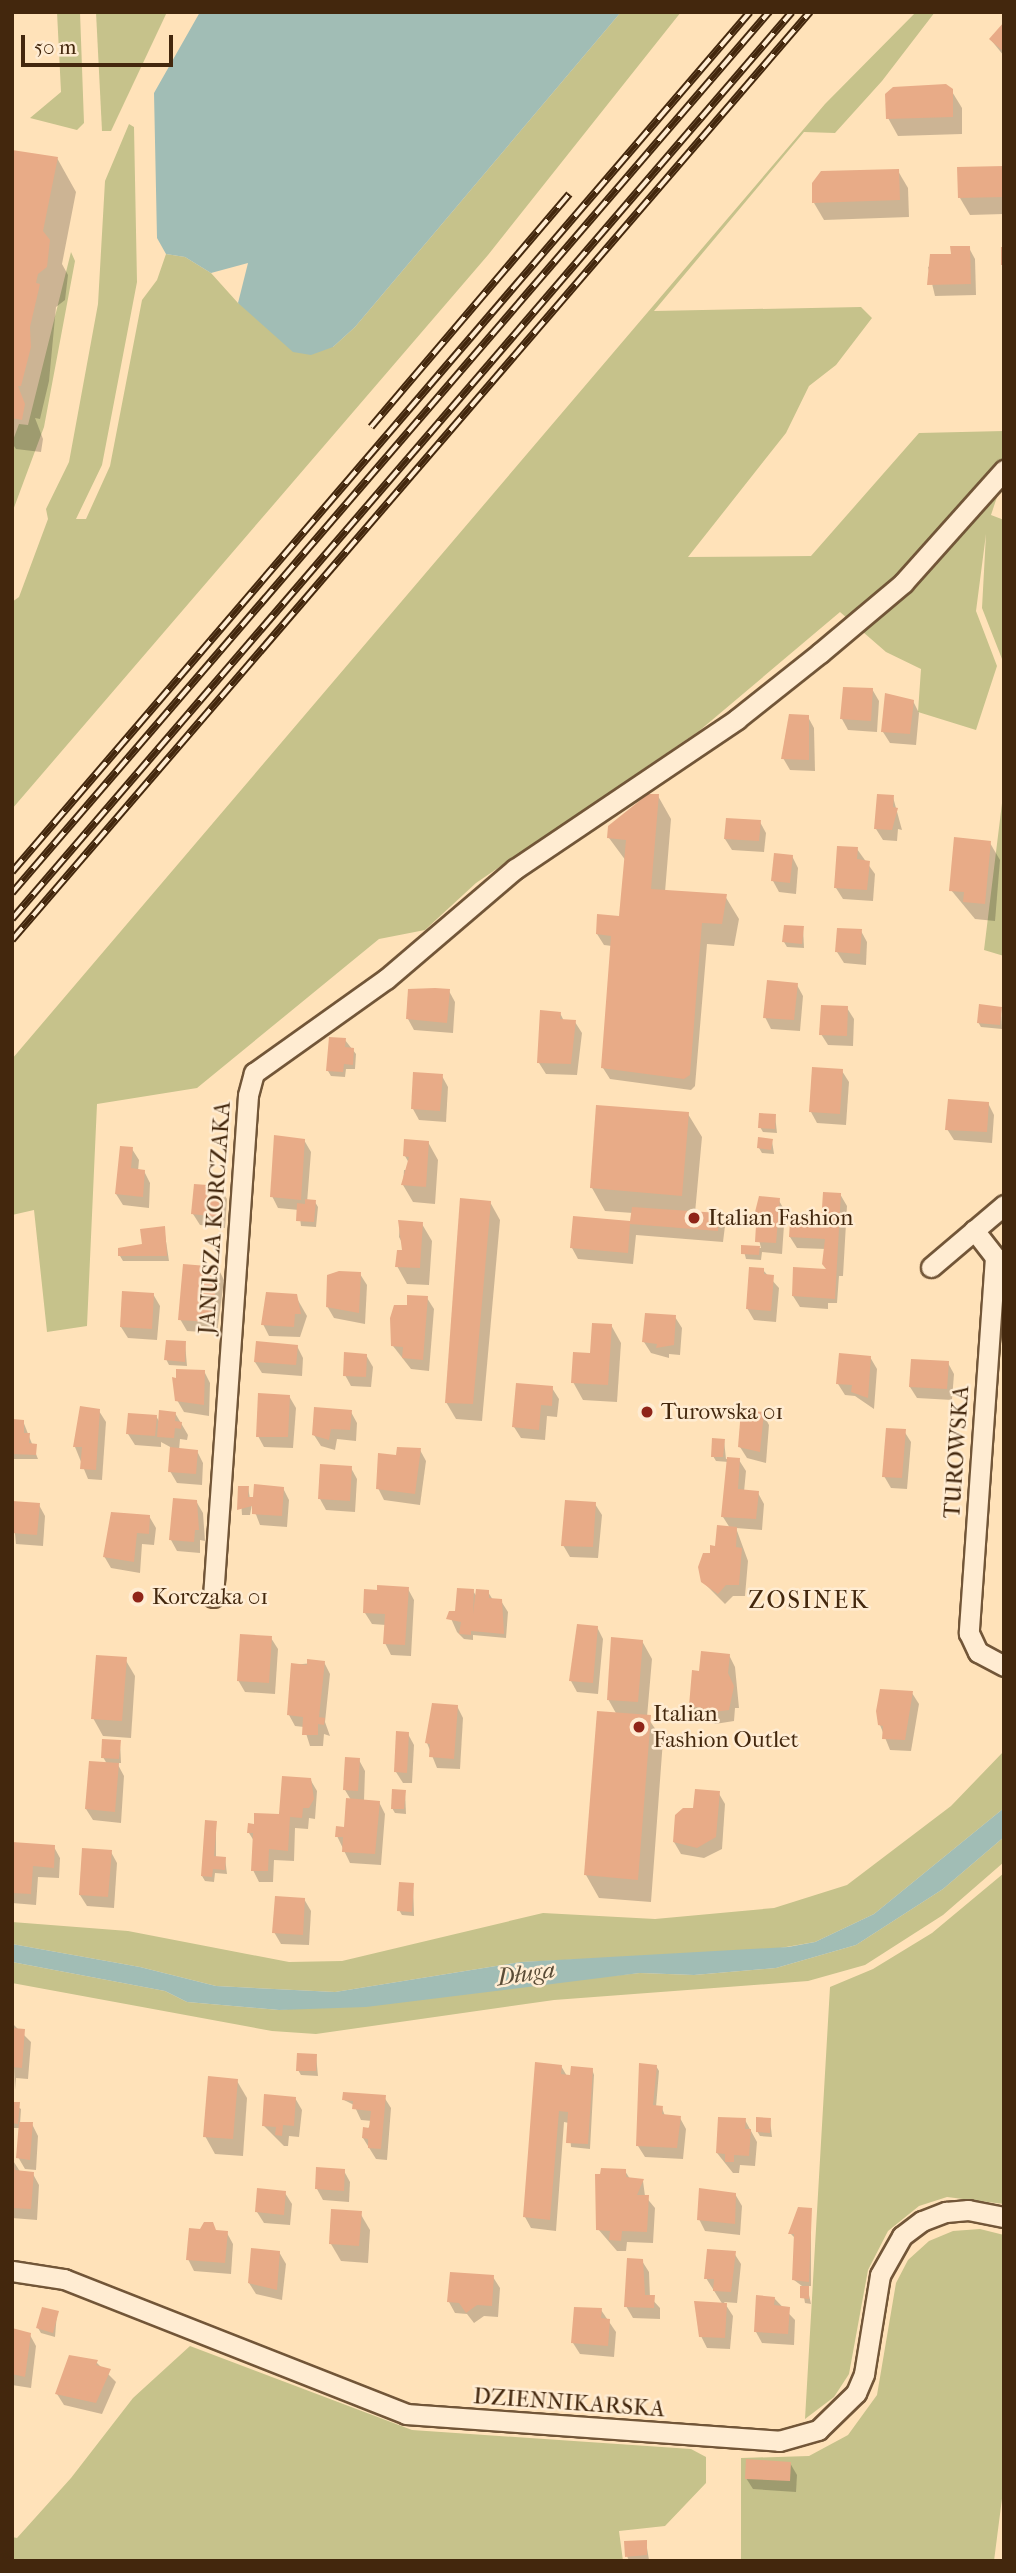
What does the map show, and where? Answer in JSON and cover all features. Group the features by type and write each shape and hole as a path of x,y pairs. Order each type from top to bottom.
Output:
{"street":[{"name":"JANUSZA KORCZAKA","path":"213,1597 248,1096 254,1073 386,979 515,869 737,719 903,583 1004,470"},
{"path":"931,1267 1004,1205"},
{"name":"TUROWSKA","path":"974,1230 995,1257 969,1633 978,1652 1004,1666"},
{"name":"DZIENNIKARSKA","path":"12,2271 52,2275 80,2285 406,2414 779,2441 818,2430 856,2393 866,2364 880,2275 902,2236 922,2221 946,2212 968,2210 1004,2217"}],"shaded area":[{"path":"57,12 80,12 84,123 77,130 30,118 61,92"},
{"path":"96,12 167,12 111,131 102,131"},
{"path":"621,12 681,12 488,255 12,809 12,602 19,597 48,519 46,509 69,462 98,304 105,181 129,124 134,127 137,282 102,465 76,519 86,519 110,466 142,300 157,280 166,254 185,257 211,273 238,303 333,347 355,327"},
{"path":"916,12 935,12 882,81 835,133 804,132 654,311 861,307 872,318 836,365 809,386 786,433 688,557 811,556 919,433 1004,431 1004,476 991,515 1004,520 1004,956 984,950 1003,795 1002,659 982,608 986,534 976,611 997,666 976,730 918,712 921,669 886,652 840,612 699,731 476,883 425,930 379,939 197,1088 97,1104 87,1326 47,1332 34,1210 12,1215 12,1059 825,104"},
{"path":"71,252 75,261 44,427 12,513 12,443 19,424 28,425"},
{"path":"1004,1751 1004,1808 874,1914 815,1942 763,1951 521,1962 335,1992 216,1986 140,1967 12,1944 12,1922 128,1931 289,1962 342,1961 543,1913 655,1919 774,1908 847,1885 951,1806"},
{"path":"1004,1837 1004,1862 943,1915 865,1965 808,1981 554,2000 316,2034 272,2031 12,1983 12,1962 165,1991 187,2002 279,2010 640,1973 694,1975 776,1968 856,1945 943,1889"},
{"path":"1004,1873 1004,2204 947,2197 919,2206 888,2231 868,2270 849,2374 834,2397 805,2419 830,1987 873,1969 932,1933"},
{"path":"980,2229 1004,2235 1004,2483 994,2561 741,2561 741,2458 809,2456 848,2435 877,2395 896,2283 908,2260 929,2241 953,2231"},
{"path":"190,2346 412,2430 691,2449 706,2457 706,2483 665,2526 619,2531 623,2561 12,2561 12,2537 17,2538 71,2478 133,2398"}],"water":[{"path":"200,12 621,12 355,327 333,347 311,355 293,352 238,303 248,263 211,273 185,257 166,254 157,238 154,93"},
{"name":"Długa","path":"1004,1808 1004,1837 943,1889 856,1945 776,1968 694,1975 640,1973 366,2007 279,2010 187,2002 165,1991 12,1962 12,1944 140,1967 216,1986 335,1992 521,1962 788,1947 815,1942 874,1914"}],"building":[{"path":"1004,22 1004,52 989,39"},
{"path":"946,84 953,89 953,117 886,119 885,94 893,87"},
{"path":"12,150 58,157 43,231 50,240 47,267 38,274 36,283 40,284 30,327 31,347 21,386 18,386 25,404 22,420 12,418"},
{"path":"1004,166 1004,197 958,198 957,167"},
{"path":"899,169 900,200 812,203 812,183 821,171"},
{"path":"950,246 970,246 971,284 927,285 930,254 951,254"},
{"path":"1001,247 1004,247 1004,265 1001,265"},
{"path":"843,687 873,688 871,721 840,719"},
{"path":"885,693 914,700 910,734 881,732"},
{"path":"789,714 809,715 809,760 781,759"},
{"path":"648,794 659,794 651,889 727,894 722,924 702,923 690,1075 684,1079 601,1068 611,936 596,934 597,914 619,916 626,840 607,838 608,826"},
{"path":"877,794 894,795 893,807 898,808 892,830 874,829"},
{"path":"726,818 761,820 759,841 724,839"},
{"path":"954,837 991,841 985,904 963,902 964,892 949,891"},
{"path":"837,846 858,847 857,859 870,861 867,890 834,888"},
{"path":"774,853 793,855 790,883 771,881"},
{"path":"784,925 804,926 802,944 782,942"},
{"path":"837,928 862,929 860,954 835,952"},
{"path":"767,980 798,983 794,1020 763,1018"},
{"path":"408,989 450,989 447,1023 406,1019"},
{"path":"979,1004 1002,1007 1000,1025 977,1023"},
{"path":"821,1005 848,1006 847,1036 819,1035"},
{"path":"540,1010 561,1012 560,1019 576,1020 571,1064 537,1063"},
{"path":"329,1037 346,1038 345,1047 354,1048 353,1065 344,1064 343,1072 326,1071"},
{"path":"812,1067 843,1069 840,1114 809,1112"},
{"path":"413,1072 443,1074 440,1111 411,1109"},
{"path":"948,1099 989,1102 987,1132 945,1130"},
{"path":"596,1105 689,1112 682,1196 590,1188"},
{"path":"759,1113 776,1114 775,1129 758,1128"},
{"path":"274,1135 305,1139 301,1200 270,1197"},
{"path":"758,1137 773,1139 771,1150 757,1148"},
{"path":"404,1139 429,1141 426,1187 401,1185 409,1157 403,1156"},
{"path":"120,1146 133,1147 131,1168 145,1170 143,1197 115,1194"},
{"path":"194,1184 221,1186 219,1217 191,1214"},
{"path":"823,1192 841,1193 835,1299 792,1296 793,1267 826,1269 822,1264 825,1239 789,1237 790,1221 821,1223"},
{"path":"759,1196 780,1198 776,1243 755,1242 756,1225 752,1224"},
{"path":"460,1198 491,1201 473,1404 445,1403"},
{"path":"305,1199 316,1200 314,1222 296,1221 297,1203 305,1204"},
{"path":"632,1207 719,1213 718,1231 630,1224 628,1253 570,1248 573,1216 630,1221"},
{"path":"398,1220 423,1222 420,1268 395,1267 397,1250 402,1250"},
{"path":"165,1226 167,1256 118,1256 118,1248 142,1244 140,1229"},
{"path":"741,1245 760,1246 759,1255 741,1254"},
{"path":"183,1264 219,1267 211,1322 178,1320"},
{"path":"749,1267 764,1268 764,1274 774,1275 771,1311 746,1309"},
{"path":"339,1271 361,1272 359,1313 326,1307 327,1275"},
{"path":"122,1291 154,1293 152,1329 120,1327"},
{"path":"266,1292 297,1294 301,1314 295,1314 294,1327 261,1325"},
{"path":"407,1295 428,1296 423,1360 402,1358 403,1347 391,1346 390,1318 394,1305 407,1305"},
{"path":"645,1313 676,1315 674,1345 656,1348 657,1344 642,1342"},
{"path":"592,1323 612,1324 608,1385 571,1383 573,1352 590,1353"},
{"path":"166,1340 186,1341 185,1362 164,1360"},
{"path":"256,1341 298,1345 296,1365 254,1362"},
{"path":"344,1352 367,1354 366,1377 343,1376"},
{"path":"839,1353 871,1356 868,1398 851,1392 852,1385 836,1384"},
{"path":"911,1359 949,1361 947,1389 909,1387"},
{"path":"176,1369 205,1370 204,1405 175,1401 172,1377 176,1378"},
{"path":"516,1383 553,1386 552,1406 541,1405 539,1430 512,1427"},
{"path":"258,1393 290,1395 288,1437 256,1437"},
{"path":"80,1406 100,1409 96,1470 80,1469 82,1447 73,1447"},
{"path":"314,1407 352,1410 350,1430 331,1429 329,1440 312,1435"},
{"path":"159,1410 176,1412 175,1421 182,1422 181,1429 175,1428 174,1438 157,1437"},
{"path":"741,1410 764,1412 760,1452 738,1447"},
{"path":"128,1413 157,1415 155,1436 126,1434"},
{"path":"12,1419 24,1420 24,1433 30,1433 29,1443 37,1444 36,1455 12,1454"},
{"path":"886,1428 906,1429 902,1478 882,1477"},
{"path":"712,1438 725,1439 723,1457 711,1457"},
{"path":"170,1447 198,1450 196,1474 168,1472"},
{"path":"397,1447 421,1448 415,1494 376,1489 378,1453 396,1455"},
{"path":"727,1457 740,1458 738,1489 759,1491 756,1519 721,1517"},
{"path":"320,1464 352,1466 350,1501 318,1499"},
{"path":"254,1484 284,1487 282,1516 252,1514 252,1506 237,1510 238,1486 249,1486 248,1497 253,1497"},
{"path":"173,1498 197,1500 199,1530 195,1530 194,1542 169,1540"},
{"path":"565,1500 596,1502 593,1547 561,1546"},
{"path":"12,1501 40,1503 37,1535 12,1533"},
{"path":"111,1512 150,1515 149,1534 137,1533 134,1562 103,1557"},
{"path":"717,1525 737,1527 736,1547 742,1548 739,1585 726,1585 718,1594 701,1582 698,1567 703,1553 710,1553 710,1545 715,1546"},
{"path":"377,1585 409,1587 405,1645 383,1644 385,1614 363,1613 364,1589 377,1590"},
{"path":"457,1588 474,1589 473,1614 476,1589 489,1590 489,1598 502,1599 504,1634 471,1631 471,1635 459,1634 461,1622 446,1619 449,1611 455,1611"},
{"path":"577,1624 598,1626 593,1683 569,1681"},
{"path":"240,1634 272,1636 269,1683 237,1681"},
{"path":"611,1637 643,1640 638,1702 607,1700"},
{"path":"701,1651 730,1654 728,1673 734,1686 729,1710 706,1713 702,1708 689,1706 692,1670 699,1671"},
{"path":"96,1655 127,1657 122,1721 91,1719"},
{"path":"307,1659 325,1661 319,1717 325,1718 324,1725 318,1724 318,1735 302,1735 303,1717 287,1715 291,1663 307,1665"},
{"path":"880,1689 913,1691 905,1740 882,1739 883,1726 878,1725 876,1711"},
{"path":"432,1703 458,1705 454,1759 429,1757 430,1744 425,1743"},
{"path":"597,1711 651,1715 638,1880 584,1875"},
{"path":"396,1731 409,1732 407,1773 394,1772"},
{"path":"102,1739 121,1740 119,1759 101,1758"},
{"path":"345,1757 360,1758 358,1791 343,1790"},
{"path":"89,1761 119,1763 115,1812 85,1809"},
{"path":"282,1776 311,1778 314,1799 309,1808 303,1808 302,1818 290,1817 288,1851 269,1849 268,1871 251,1871 253,1833 247,1833 248,1823 254,1824 254,1813 279,1814"},
{"path":"392,1789 406,1790 404,1809 391,1809"},
{"path":"695,1789 720,1791 716,1837 697,1848 673,1842 675,1815 683,1808 693,1808"},
{"path":"346,1798 380,1801 375,1854 342,1852 343,1837 335,1837 336,1826 344,1827"},
{"path":"205,1820 217,1821 214,1856 226,1857 225,1870 213,1869 212,1877 201,1876"},
{"path":"12,1842 55,1845 54,1868 33,1866 31,1894 12,1893"},
{"path":"82,1848 112,1850 108,1897 79,1895"},
{"path":"399,1882 414,1883 412,1912 397,1911"},
{"path":"275,1896 305,1898 303,1935 272,1933"},
{"path":"12,2028 25,2029 22,2068 12,2067"},
{"path":"297,2053 317,2054 316,2071 296,2071"},
{"path":"535,2062 562,2065 561,2074 570,2075 571,2066 593,2068 588,2144 566,2143 568,2112 559,2111 550,2220 523,2217"},
{"path":"639,2063 657,2065 653,2105 663,2106 662,2114 681,2116 677,2148 636,2146"},
{"path":"208,2076 238,2079 233,2139 203,2137"},
{"path":"343,2092 386,2095 381,2149 368,2148 368,2139 362,2138 363,2127 369,2128 371,2111 352,2109 353,2101 342,2100"},
{"path":"264,2094 296,2097 294,2126 283,2125 282,2136 275,2135 276,2127 262,2126"},
{"path":"12,2102 20,2102 18,2124 12,2123"},
{"path":"718,2117 746,2118 745,2129 751,2129 749,2156 734,2155 734,2162 725,2162 725,2154 716,2153"},
{"path":"756,2117 771,2118 770,2133 756,2132"},
{"path":"19,2122 33,2122 30,2160 16,2158"},
{"path":"12,2157 15,2170 34,2172 31,2209 12,2208"},
{"path":"316,2167 345,2169 344,2191 315,2189"},
{"path":"601,2168 626,2169 626,2177 644,2179 637,2195 649,2195 647,2232 622,2231 621,2241 609,2240 610,2231 596,2230 595,2174 600,2174"},
{"path":"257,2188 286,2191 284,2215 255,2212"},
{"path":"699,2188 736,2193 735,2224 697,2220"},
{"path":"798,2207 812,2208 809,2282 792,2280 794,2234 788,2234"},
{"path":"331,2209 362,2211 359,2246 329,2244"},
{"path":"204,2222 213,2222 216,2230 228,2231 225,2263 186,2260 189,2228 200,2229"},
{"path":"251,2248 280,2251 277,2290 248,2283"},
{"path":"707,2249 736,2251 731,2292 713,2291 714,2279 704,2279"},
{"path":"627,2258 643,2259 645,2295 655,2295 654,2308 624,2307"},
{"path":"450,2272 494,2275 492,2306 477,2305 466,2313 459,2303 447,2302"},
{"path":"800,2286 809,2286 809,2299 800,2298"},
{"path":"756,2295 775,2297 774,2305 790,2307 788,2334 754,2332"},
{"path":"694,2301 727,2303 725,2338 699,2337"},
{"path":"42,2307 59,2311 53,2333 36,2328"},
{"path":"574,2307 602,2308 601,2318 610,2319 608,2346 571,2343"},
{"path":"12,2328 31,2333 25,2377 12,2374"},
{"path":"69,2355 98,2360 96,2365 111,2369 96,2403 55,2394"},
{"path":"746,2459 791,2462 790,2481 745,2479"},
{"path":"647,2540 647,2555 625,2557 624,2541"}],"railway":[{"path":"12,872 750,12"},
{"path":"12,893 769,12"},
{"path":"12,919 792,12"},
{"path":"12,940 810,12"},
{"path":"371,427 569,194"}],"place":[{"name":"Italian Fashion","path":"694,1218"},
{"name":"Turowska 01","path":"647,1412"},
{"name":"Korczaka 01","path":"138,1597"},
{"name":"Italian Fashion Outlet","path":"639,1727"}],"district":[{"name":"ZOSINEK","path":"809,1601"}]}
